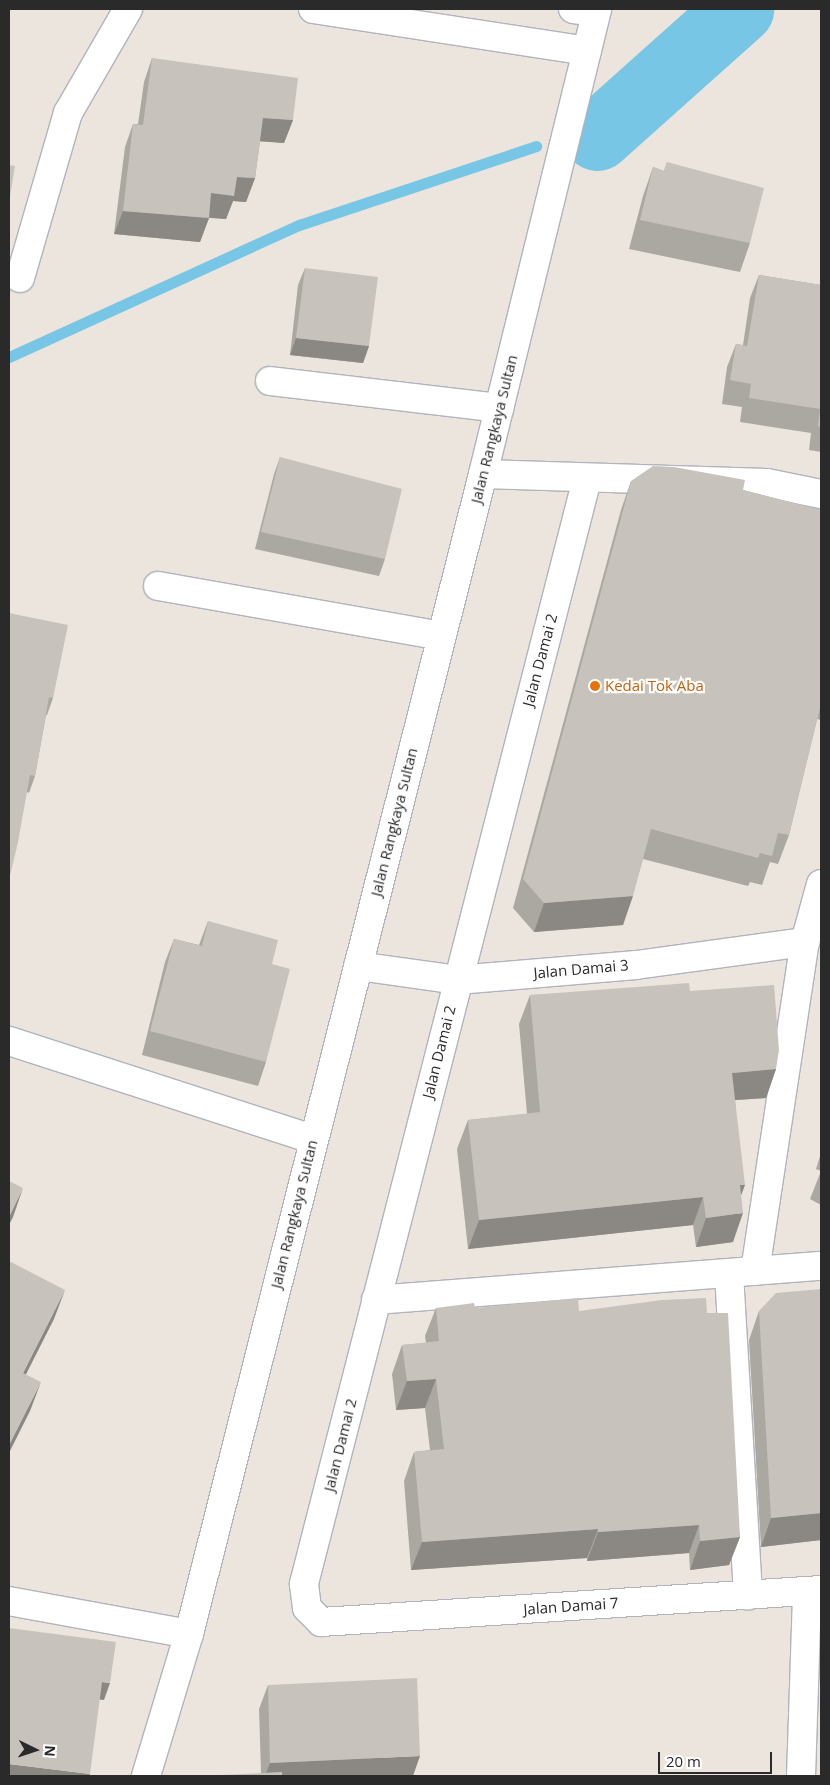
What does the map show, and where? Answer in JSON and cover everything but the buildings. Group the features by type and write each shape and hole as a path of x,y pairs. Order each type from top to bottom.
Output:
{"street":[{"path":"20,278 68,114 128,9"},
{"path":"313,9 587,50"},
{"name":"Jalan Rangkaya Sultan","path":"146,1776 189,1634 483,474 587,50 589,10"},
{"path":"270,381 499,408"},
{"path":"483,474 587,479 767,483 821,494"},
{"name":"Jalan Damai 2","path":"321,1622 307,1608 304,1584 456,980 587,479"},
{"path":"158,586 441,636"},
{"path":"748,1595 742,1273 805,942 821,884"},
{"name":"Jalan Damai 3","path":"358,966 456,980 636,965 805,942"},
{"path":"9,1041 313,1139"},
{"path":"376,1300 821,1266"},
{"path":"801,1776 814,1590"},
{"name":"Jalan Damai 7","path":"321,1622 814,1590"},
{"path":"9,1601 189,1634"}],"waterway":[{"path":"597,136 739,9"},
{"path":"9,357 299,225 536,146"}],"place":[{"name":"Kedai Tok Aba","path":"595,686"}]}
